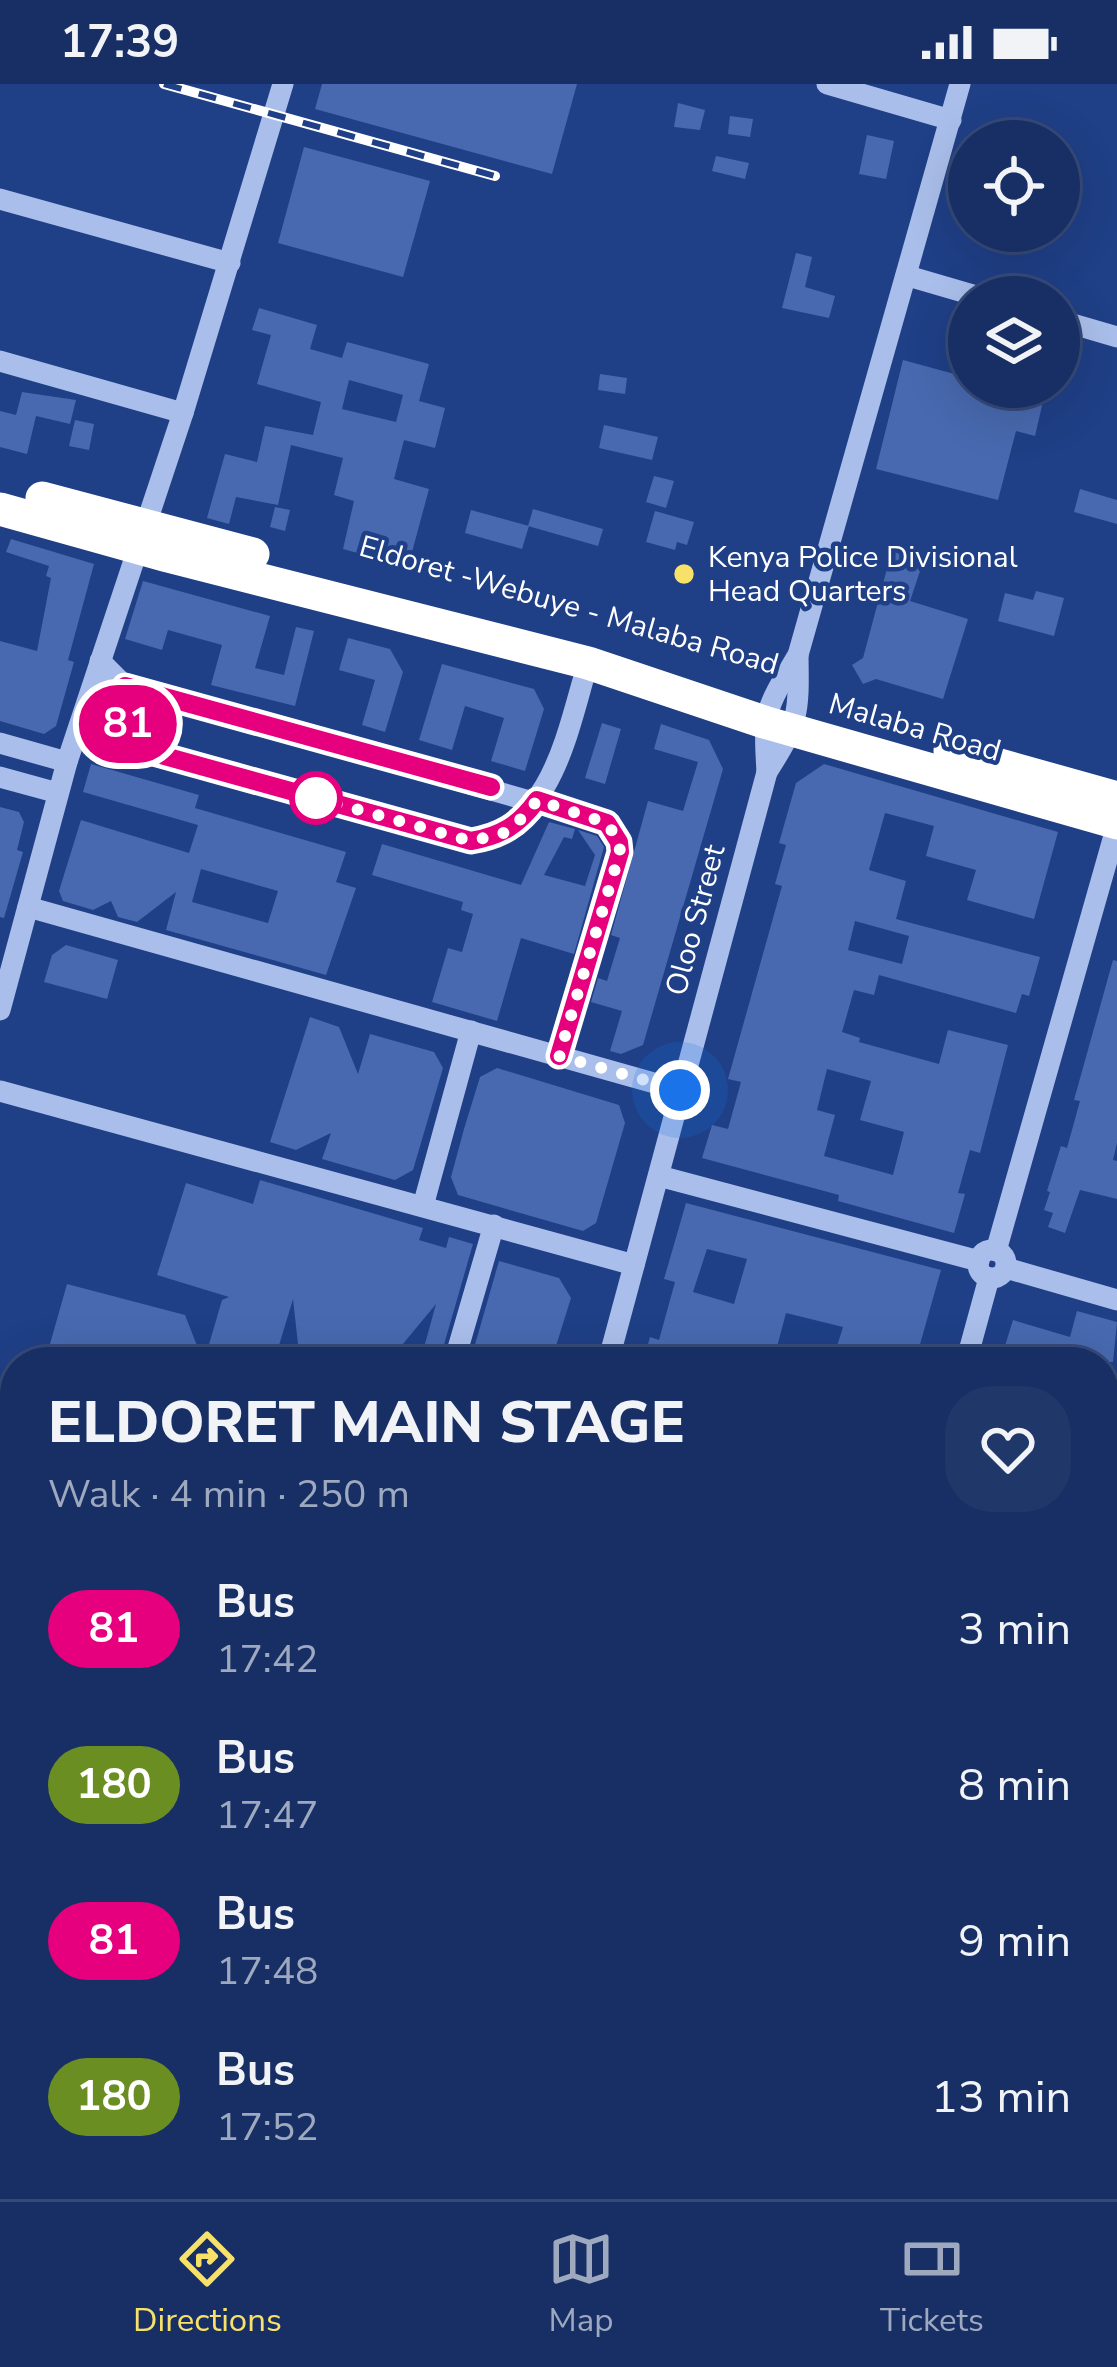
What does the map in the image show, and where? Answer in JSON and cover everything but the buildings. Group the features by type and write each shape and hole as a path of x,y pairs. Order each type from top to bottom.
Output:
{"highway":[{"name":"Eldoret -Webuye - Malaba Road","path":"0,487 142,536"},
{"name":"Eldoret -Webuye - Malaba Road","path":"0,509 142,536 572,639 782,715 1117,798"},
{"name":"Malaba Road","path":"142,536 782,715 1117,824"}],"street":[{"path":"0,1010 67,762 230,263 283,84"},
{"path":"826,84 951,120"},
{"name":"Oloo Street","path":"951,120 961,84"},
{"name":"Oloo Street","path":"612,1347 797,656 948,131"},
{"path":"0,199 230,263"},
{"path":"908,276 948,288"},
{"path":"1080,326 1117,337"},
{"path":"0,362 182,413"},
{"path":"100,661 125,686 607,823 619,842 559,1056"},
{"path":"125,686 128,728 135,746 471,841 502,834 537,800 560,751 588,663"},
{"path":"0,743 67,762"},
{"path":"0,777 58,794"},
{"path":"970,1347 1117,824"},
{"path":"28,907 680,1090"},
{"path":"423,1206 471,1031"},
{"path":"0,1091 634,1264"},
{"path":"659,1176 1117,1300"},
{"path":"458,1347 494,1225"}],"railway":[{"path":"164,84 495,176"}],"bus line":[{"name":"81","path":"491,787 125,686 128,728 135,746 150,752 471,841 502,834 537,800 607,823 616,834 620,852 559,1056"}],"place":[{"name":"Kenya Police Divisional Head Quarters","path":"684,574"}],"route":[{"path":"316,798 471,841 502,834 537,800 607,823 616,834 620,852 559,1056 680,1090"}]}
